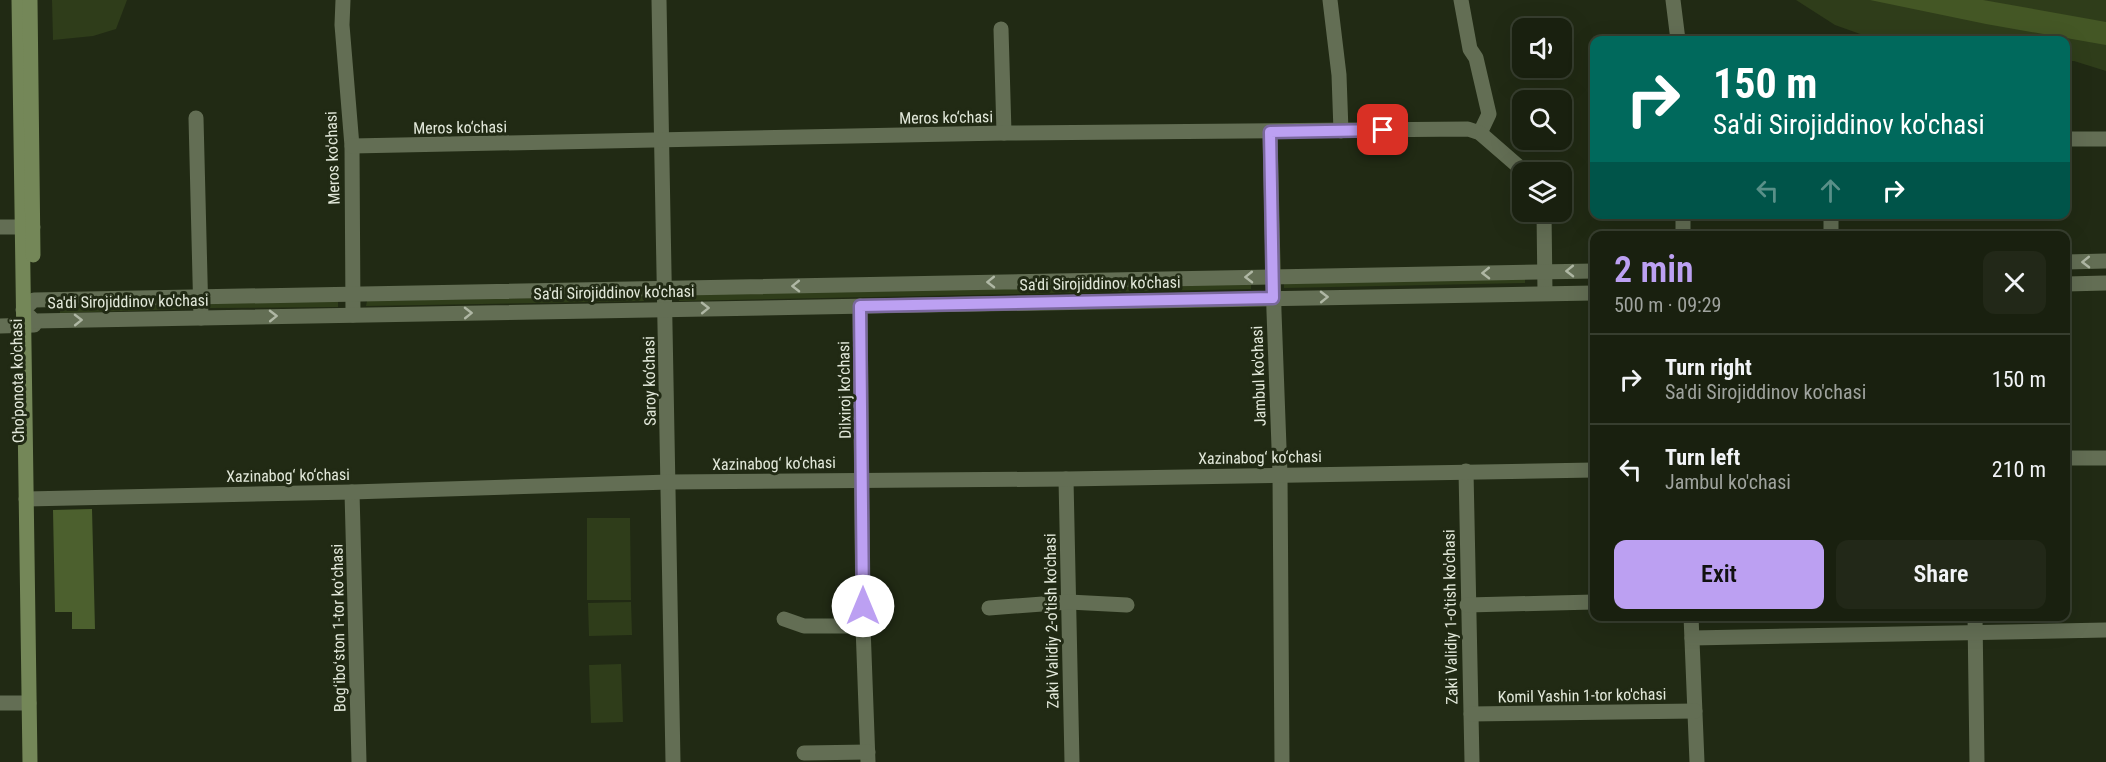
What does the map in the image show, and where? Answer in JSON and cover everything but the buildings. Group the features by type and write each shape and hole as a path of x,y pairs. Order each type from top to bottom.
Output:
{"main road":[{"name":"Cho'ponota ko'chasi","path":"19,0 30,316 34,703 39,762"},
{"name":"Cho'ponota ko'chasi","path":"27,227 30,0"},
{"name":"Cho'ponota ko'chasi","path":"30,762 34,703"}],"street":[{"name":"Meros ko'chasi","path":"343,0 342,25 352,146 353,315"},
{"name":"Saroy ko‘chasi","path":"659,0 673,762"},
{"path":"1330,0 1339,75 1341,131"},
{"path":"1461,0 1470,49 1476,58 1489,114 1480,133 1514,162"},
{"path":"1673,0 1678,36"},
{"path":"1001,29 1004,133"},
{"path":"196,118 201,318"},
{"name":"Meros ko‘chasi","path":"352,146 1004,133 1468,129 1480,133"},
{"name":"Jambul ko'chasi","path":"1270,132 1273,298 1280,474 1282,762"},
{"path":"2070,139 2106,139"},
{"path":"1544,222 1545,293"},
{"path":"0,227 27,227"},
{"path":"2070,262 2106,261"},
{"name":"Sa'di Sirojiddinov ko'chasi","path":"30,316 201,297 1590,271"},
{"path":"2070,284 2106,283"},
{"name":"Sa'di Sirojiddinov ko'chasi","path":"30,316 201,318 1590,292"},
{"name":"Dilxiroj ko‘chasi","path":"860,306 863,626 868,757"},
{"path":"0,326 30,316"},
{"path":"2070,459 2106,458"},
{"name":"Xazinabog‘ ko‘chasi","path":"31,499 669,482 1066,479 1590,470"},
{"name":"Zaki Validiy 1-o'tish ko'chasi","path":"1466,471 1472,762"},
{"name":"Zaki Validiy 2-o'tish ko'chasi","path":"1066,479 1072,762"},
{"name":"Bogʻiboʻston 1-tor koʻchasi","path":"352,492 359,762"},
{"path":"989,608 1069,602 1127,605"},
{"path":"1467,606 1590,602"},
{"path":"784,619 804,626 863,626"},
{"path":"1691,621 1697,762"},
{"path":"1975,621 1977,762"},
{"path":"1692,638 2106,630"},
{"path":"0,703 34,703"},
{"name":"Komil Yashin 1-tor ko'chasi","path":"1471,714 1695,711"},
{"path":"804,753 868,757"}],"shaded area":[{"path":"52,0 127,0 116,29 93,36 53,40"},
{"path":"1796,0 2106,0 2106,71 2070,61 2070,36 1866,36 1835,25"},
{"path":"1870,0 1983,0 2106,22 2106,45 2070,39 2070,36 2055,36"},
{"path":"1525,277 1525,283 1284,288 1284,281"},
{"path":"1251,283 1251,289 679,301 679,294"},
{"path":"643,296 644,301 366,306 367,301"},
{"path":"338,301 338,307 210,308 210,302"},
{"path":"189,303 189,309 60,313 60,306"},
{"path":"92,509 95,629 72,629 72,612 55,612 53,510"},
{"path":"587,518 630,518 631,600 587,600"},
{"path":"631,602 632,635 589,636 588,603"},
{"path":"621,664 623,722 591,723 589,665"}],"route":[{"path":"863,606 860,306 1273,298 1270,132 1383,130"}]}
